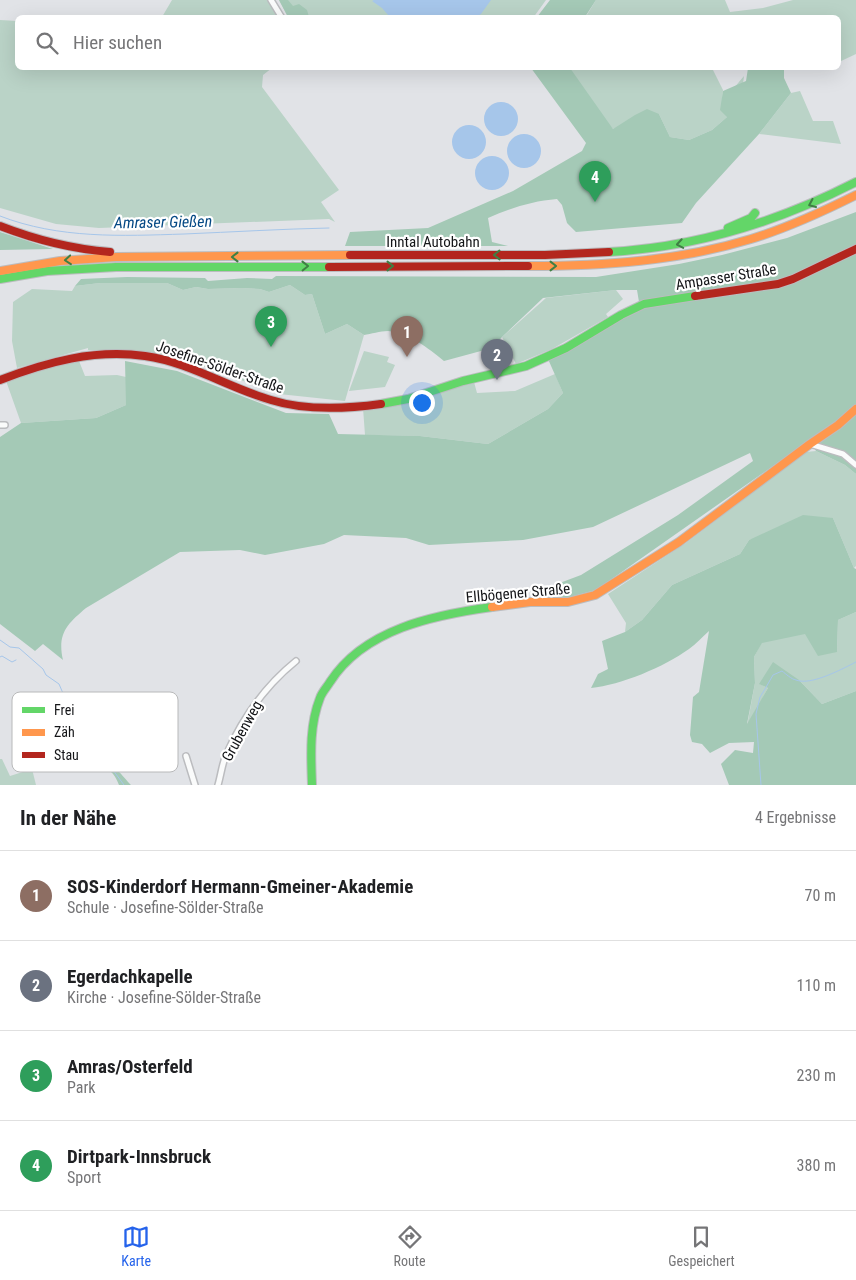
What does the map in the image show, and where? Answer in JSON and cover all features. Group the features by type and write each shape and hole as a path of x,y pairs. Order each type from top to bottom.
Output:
{"main road":[{"name":"Inntal Autobahn","path":"0,270 60,261 140,257 619,252 674,245 745,229 787,215 856,182"},
{"name":"Inntal Autobahn","path":"0,279 47,271 101,267 561,266 611,264 696,253 746,241 790,226 834,207 856,195"},
{"path":"709,238 751,218 755,213"},
{"path":"0,226 29,238 52,244 94,251 126,253 140,257"},
{"name":"Ampasser Straße","path":"625,312 644,304 670,299 778,284 856,250"},
{"name":"Josefine-Sölder-Straße","path":"0,380 70,357 87,354 119,353 170,362 275,402 296,406 330,407 382,403 414,397 487,374 518,369 556,353 625,312"},
{"name":"Ellbögener Straße","path":"312,785 310,740 313,720 320,698 326,684 335,671 361,648 402,627 432,618 486,607 576,601 596,595 679,542 838,425 856,409"}],"street":[{"path":"271,0 280,15"},
{"path":"810,444 843,454 856,465"},
{"name":"Grubenweg","path":"218,785 226,755 250,711 281,673 296,661"},
{"path":"186,756 196,785"}],"green space":[{"path":"172,0 268,0 277,15 163,15"},
{"path":"279,0 546,0 535,15 287,15"},
{"path":"279,0 288,0 293,6 299,4 307,10 308,15 287,15"},
{"path":"550,0 596,0 586,15 539,15"},
{"path":"596,0 725,0 730,12 763,8 793,0 856,0 856,54 841,61 841,15 587,15"},
{"path":"0,20 15,21 15,70 269,70 263,75 262,87 339,190 321,202 335,222 329,219 99,228 56,224 0,208"},
{"path":"532,70 571,70 613,129 647,109 659,114 670,137 689,140 712,130 727,117 720,110 723,91 746,81 748,70 784,70 784,78 791,93 759,134 696,203 682,223 576,232 567,223 562,205 557,199 539,201 488,218 492,242 508,246 345,246 350,232 428,228 513,191 582,151 586,143"},
{"path":"542,70 713,70 723,90 722,102 744,76 739,116 701,143 728,118 721,110 727,117 712,130 689,140 670,137 659,114 613,129"},
{"path":"800,91 813,121 833,121 841,144 759,134 791,93"},
{"path":"856,212 856,474 845,465 816,451 810,440 596,590 570,597 540,597 541,590 581,575 678,515 753,461 750,453 593,527 523,540 429,545 406,538 344,535 324,544 265,555 240,550 180,552 79,614 65,630 61,643 63,660 43,644 35,651 0,624 0,437 21,423 96,418 126,405 125,361 177,371 286,413 329,414 338,434 420,436 488,444 548,409 563,393 548,359 640,308 637,290 616,290 543,298 492,348 444,361 418,342 396,332 385,331 364,335 347,324 325,334 312,294 305,295 290,285 269,292 260,289 242,288 208,289 196,287 183,290 167,283 100,283 75,286 81,279 127,277 205,278 208,281 247,278 272,279 276,276 596,277 722,255 787,238"},
{"path":"0,232 53,249 0,250"},
{"path":"100,283 167,283 183,290 196,287 208,289 242,288 260,289 269,292 290,285 305,295 312,294 325,334 347,324 364,335 345,401 279,394 183,359 184,362 127,350 88,350 88,348 17,368 12,341 13,302 32,289 72,291 75,286"},
{"path":"616,290 623,299 606,314 608,317 552,349 516,364 502,337 546,298"},
{"path":"364,351 389,357 387,362 395,365 385,387 349,391"},
{"path":"77,356 85,376 117,375 126,377 126,405 96,418 21,423 5,378"},
{"path":"555,374 563,393 548,409 488,444 420,436 365,435 363,408 474,382 477,393 515,391"},
{"path":"816,451 845,465 856,474 856,566 854,568 833,518 749,540 740,554 672,585 642,620 625,632 626,623 608,594 686,543 806,452"},
{"path":"803,515 833,518 856,569 856,612 838,620 837,652 818,656 805,634 762,643 754,657 755,683 747,724 768,688 759,684 773,662 799,680 822,704 856,691 856,785 729,785 721,764 735,750 753,753 754,742 729,743 710,753 702,744 692,742 690,735 693,697 699,692 709,631 679,656 655,668 629,679 591,688 598,674 608,669 602,641 625,632 642,620 672,585 740,554 749,540"},
{"path":"856,612 856,691 822,704 799,680 760,684 768,688 747,726 755,683 754,657 762,642 805,633 837,652 838,620"},
{"path":"0,759 2,759 10,776 23,772 33,772 36,785 0,785"},
{"path":"111,772 119,772 131,785 119,785"}],"water":[{"path":"491,0 479,15 388,15 372,1"},
{"path":"501,102 513,107 518,119 513,131 501,136 489,131 484,119 489,107"},
{"path":"469,125 481,130 486,142 481,154 469,159 457,154 452,142 457,130"},
{"path":"524,134 536,139 541,151 536,163 524,168 512,163 507,151 512,139"},
{"path":"492,156 504,161 509,173 504,185 492,190 480,185 475,173 480,161"}],"waterway":[{"name":"Amraser Gießen","path":"0,216 45,229 114,235 329,228"},
{"path":"0,640 10,647 19,648 43,669 46,675 59,684 62,692"},
{"path":"0,657 2,656 12,662 16,660"},
{"path":"761,785 756,714 760,697 773,675 782,671 794,679 810,681 843,669 856,662"},
{"path":"114,772 124,785"}],"traffic: fast":[{"path":"609,252 674,245 736,230 797,209 856,182"},
{"path":"728,228 751,218 755,213"},
{"path":"0,279 47,271 116,267 329,267"},
{"path":"381,404 408,399 463,381 526,366 566,348 621,315 644,304 695,296"},
{"path":"312,785 312,741 316,709 323,692 344,664 362,649 381,637 402,628 424,620 492,607"}],"traffic: slow":[{"path":"528,266 641,261 724,246 778,230 856,195"},
{"path":"0,271 60,261 116,257 350,255"},
{"path":"492,607 530,602 568,602 595,595 679,542 838,425 856,409"}],"traffic: jam":[{"path":"0,226 54,243 110,252"},
{"path":"695,296 778,284 793,279 856,249"},
{"path":"350,255 545,255 609,252"},
{"path":"329,267 528,266"},
{"path":"0,380 35,368 71,359 107,354 126,354 161,359 193,369 255,395 284,404 326,408 381,404"}],"place":[{"name":"Dirtpark-Innsbruck","path":"595,202"},
{"name":"Amras/Osterfeld","path":"271,347"},
{"name":"SOS-Kinderdorf Hermann-Gmeiner-Akademie","path":"407,357"},
{"name":"Egerdachkapelle","path":"497,380"}]}
